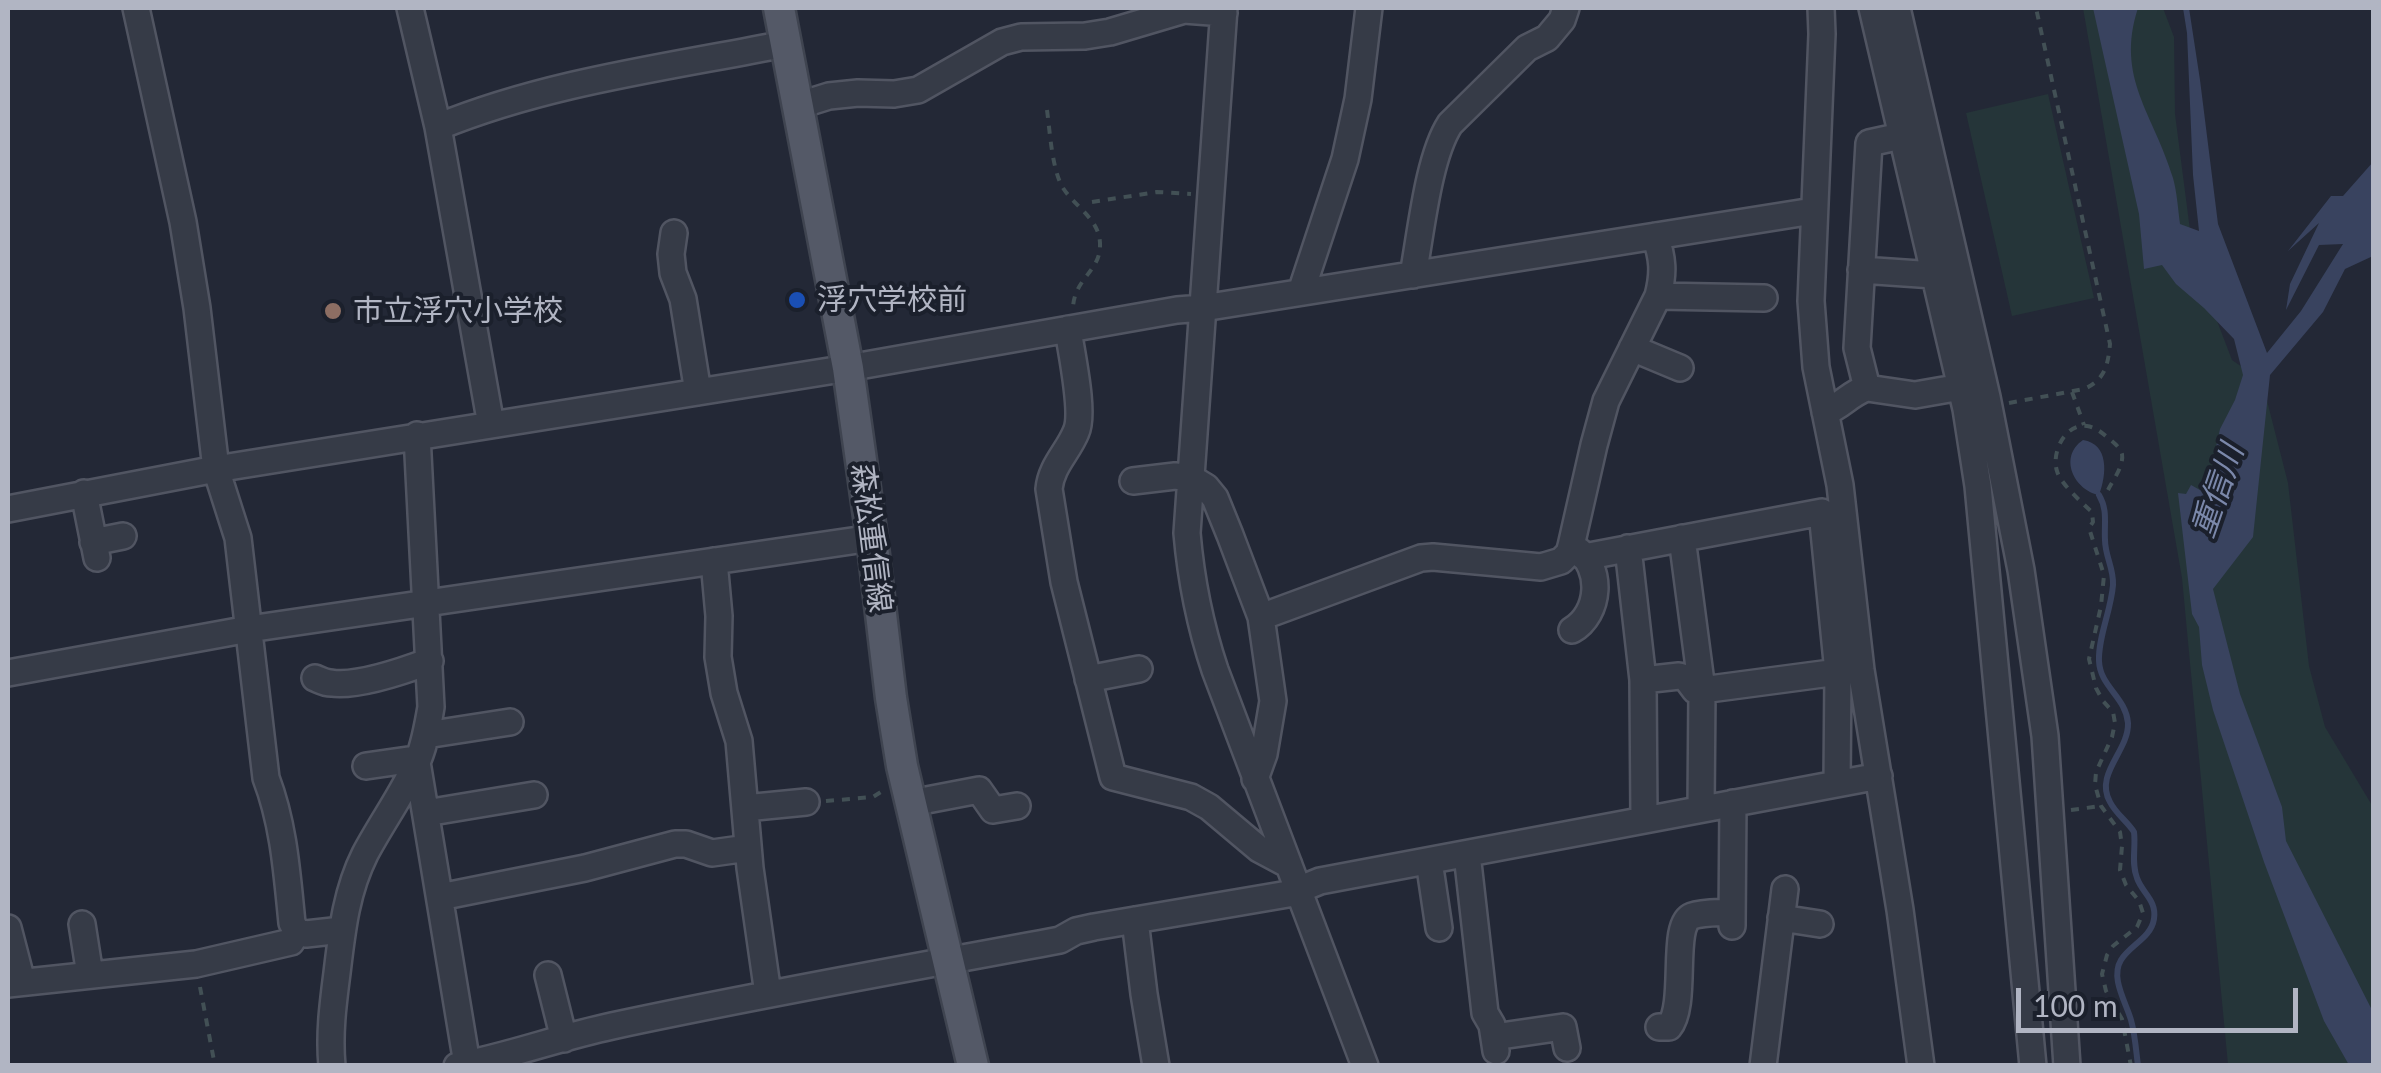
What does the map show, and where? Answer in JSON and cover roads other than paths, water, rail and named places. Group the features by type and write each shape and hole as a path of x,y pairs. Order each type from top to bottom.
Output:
{"main road":[{"name":"森松重信線","path":"779,8 848,368 891,698 908,791 973,1066"}],"street":[{"path":"136,8 183,222 216,468 238,538 266,778 282,840 292,923 297,932 306,934 342,930"},
{"path":"410,8 438,127 491,424"},
{"path":"1301,292 1345,159 1358,99 1369,8"},
{"path":"1414,274 1435,156 1443,134 1527,48 1547,38 1562,20 1566,8"},
{"path":"1821,8 1810,301 1816,368 1840,485 1861,670 1921,1066"},
{"path":"1872,8 1960,387 1978,486 2034,1066"},
{"path":"1897,8 2003,470 2030,625 2052,813 2066,1066"},
{"path":"797,106 830,96 918,90 1002,42 1021,37 1085,36 1184,10 1224,10 1188,532 1196,602 1215,670 1365,1066"},
{"path":"438,127 476,111 542,93 786,44"},
{"path":"1867,388 1857,348 1870,143 1902,136"},
{"path":"8,509 216,468 848,368 1177,310 1814,211"},
{"path":"674,233 670,254 698,392"},
{"path":"1572,630 1582,625 1594,601 1590,568 1578,551 1594,446 1606,400 1658,296 1663,278 1662,258 1654,236"},
{"path":"1861,270 1934,275"},
{"path":"1658,296 1764,298"},
{"path":"1072,329 1078,429 1054,469 1049,489 1064,582 1113,777 1191,797 1209,807 1294,878 1320,881 1879,776"},
{"path":"1632,348 1680,368"},
{"path":"1825,412 1855,391 1867,388 1916,395 1960,387"},
{"path":"332,1066 332,1014 350,889 417,762 432,708 417,436"},
{"path":"1133,480 1191,478 1206,487 1214,498 1260,616 1273,702 1256,779"},
{"path":"84,493 95,550 123,536"},
{"path":"1260,616 1421,558 1541,567 1578,551 1628,548 1822,512 1838,672 1837,784"},
{"path":"8,673 249,629 872,538"},
{"path":"1682,538 1702,690 1701,809"},
{"path":"1628,548 1644,680 1644,820"},
{"path":"714,561 718,657 724,694 739,741 748,848 768,994"},
{"path":"315,678 332,684 372,679 430,661"},
{"path":"1088,680 1139,668"},
{"path":"1644,680 1679,676 1686,678 1695,690 1702,690 1838,672"},
{"path":"426,735 510,722"},
{"path":"417,762 475,1064 538,1056 564,1039 606,1027 1060,940 1076,931 1288,894 1294,878"},
{"path":"366,766 417,762"},
{"path":"908,791 980,790 994,810 1017,806"},
{"path":"426,813 534,795"},
{"path":"745,808 806,802"},
{"path":"1659,1027 1669,1027 1678,1009 1680,934 1684,922 1692,916 1732,919 1732,803"},
{"path":"440,897 585,868 675,844 712,854 748,848"},
{"path":"1467,854 1472,970 1495,1044 1563,1027 1567,1048"},
{"path":"1429,861 1439,928"},
{"path":"1763,1066 1785,889"},
{"path":"1781,918 1820,924"},
{"path":"1135,920 1156,1066"},
{"path":"82,923 90,975"},
{"path":"8,928 15,983 196,964 291,942 297,932"},
{"path":"548,974 564,1039"}],"water":[{"name":"重信川","path":"2093,8 2138,8 2132,33 2134,76 2173,178 2180,224 2199,231 2183,8 2189,8 2218,224 2267,353 2301,311 2343,244 2319,245 2286,310 2290,284 2319,223 2288,251 2331,196 2343,196 2373,162 2373,256 2345,269 2323,312 2270,375 2253,537 2213,589 2240,694 2282,807 2286,841 2373,1012 2373,1065 2349,1065 2324,1021 2264,862 2213,710 2202,665 2199,627 2192,614 2178,493 2186,494 2191,485 2200,490 2209,479 2220,429 2243,375 2234,339 2176,284 2162,265 2144,269 2139,214"},
{"path":"2083,440 2098,447 2102,454 2104,478 2099,495 2082,487 2072,472 2071,455"}],"waterway":[{"path":"2099,495 2105,512 2105,546 2113,585 2100,643 2100,670 2123,706 2128,723 2109,772 2106,792 2112,806 2134,832 2135,872 2154,912 2152,926 2121,960 2117,974 2132,1025 2138,1066"}],"place":[{"name":"浮穴学校前","path":"797,300"},
{"name":"市立浮穴小学校","path":"333,311"}]}
